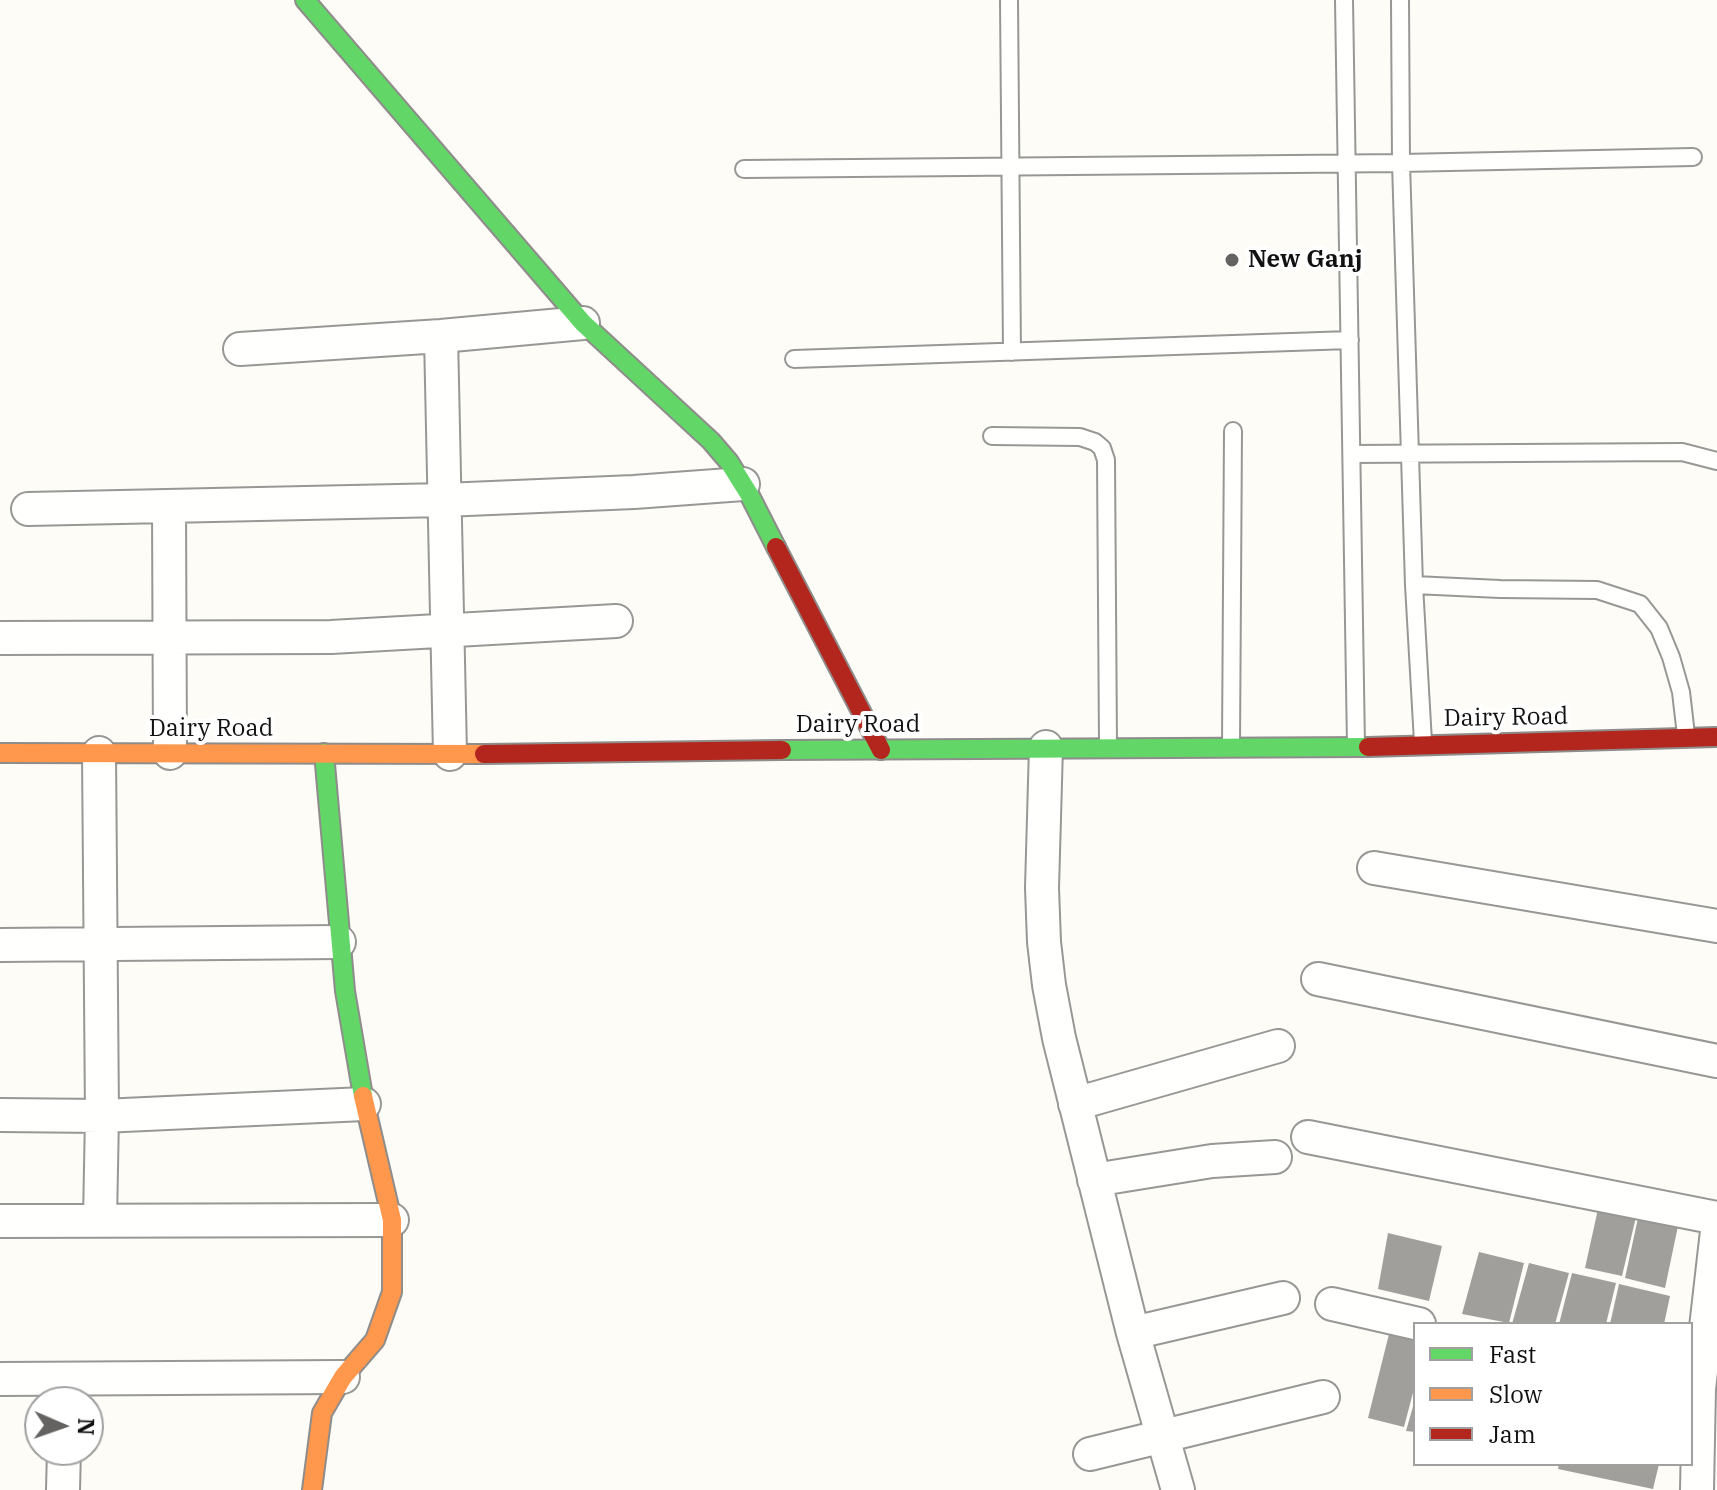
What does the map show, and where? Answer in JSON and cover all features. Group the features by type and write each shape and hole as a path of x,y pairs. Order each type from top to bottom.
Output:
{"street":[{"path":"305,0 583,323 711,441 743,484 881,750"},
{"path":"240,349 583,323"},
{"path":"441,336 450,754"},
{"path":"28,509 444,500 743,484"},
{"path":"169,506 170,753"},
{"path":"0,638 331,637 616,621"},
{"name":"Dairy Road","path":"0,753 450,754 1356,747 1717,737"},
{"path":"1046,747 1042,888 1044,942 1059,1038 1133,1333 1178,1490"},
{"path":"99,753 100,1220"},
{"path":"312,1490 322,1413 343,1377 375,1340 392,1292 392,1220 364,1104 339,942 324,753"},
{"path":"1374,868 1717,926"},
{"path":"0,945 339,942"},
{"path":"1318,979 1717,1061"},
{"path":"1075,1104 1278,1046"},
{"path":"0,1115 102,1116 364,1104"},
{"path":"1308,1137 1717,1218"},
{"path":"1094,1180 1212,1161 1275,1157"},
{"path":"0,1221 392,1220"},
{"path":"1697,1490 1702,1390 1717,1231"},
{"path":"1133,1333 1283,1298"},
{"path":"1332,1304 1413,1323"},
{"path":"104,1388 343,1377"},
{"path":"0,1379 41,1386"},
{"path":"1090,1454 1323,1397"},
{"path":"63,1490 64,1466"}],"lane":[{"path":"1009,0 1012,352"},
{"path":"1344,0 1356,747"},
{"path":"1400,0 1401,163 1414,585 1423,744"},
{"path":"744,169 1693,157"},
{"path":"794,359 1350,340"},
{"path":"1231,747 1233,431"},
{"path":"992,436 1080,437 1102,448 1106,460 1108,747"},
{"path":"1352,454 1682,452 1717,461"},
{"path":"1414,585 1597,590 1640,604 1659,628 1671,657 1681,692 1687,740"}],"building":[{"path":"1598,1209 1636,1217 1622,1276 1585,1268"},
{"path":"1638,1218 1678,1226 1665,1288 1625,1278"},
{"path":"1388,1233 1442,1246 1429,1301 1378,1289"},
{"path":"1479,1252 1524,1263 1509,1322 1462,1314"},
{"path":"1529,1263 1569,1273 1556,1322 1513,1322"},
{"path":"1572,1273 1616,1283 1606,1322 1560,1322"},
{"path":"1619,1284 1670,1296 1664,1322 1610,1322"},
{"path":"1389,1334 1413,1340 1413,1393 1404,1427 1368,1418"},
{"path":"1413,1406 1413,1432 1406,1431"},
{"path":"1559,1466 1659,1466 1653,1489 1558,1469"}],"traffic: fast":[{"path":"305,0 583,323 711,441 749,494 776,547"},
{"path":"782,750 1368,747"},
{"path":"324,753 345,991 363,1096"}],"traffic: slow":[{"path":"0,753 484,754"},
{"path":"312,1490 322,1413 343,1377 375,1340 392,1292 392,1220 363,1096"}],"traffic: jam":[{"path":"776,547 881,750"},
{"path":"1368,747 1717,737"},
{"path":"484,754 782,750"}],"place":[{"name":"New Ganj","path":"1232,260"}]}
